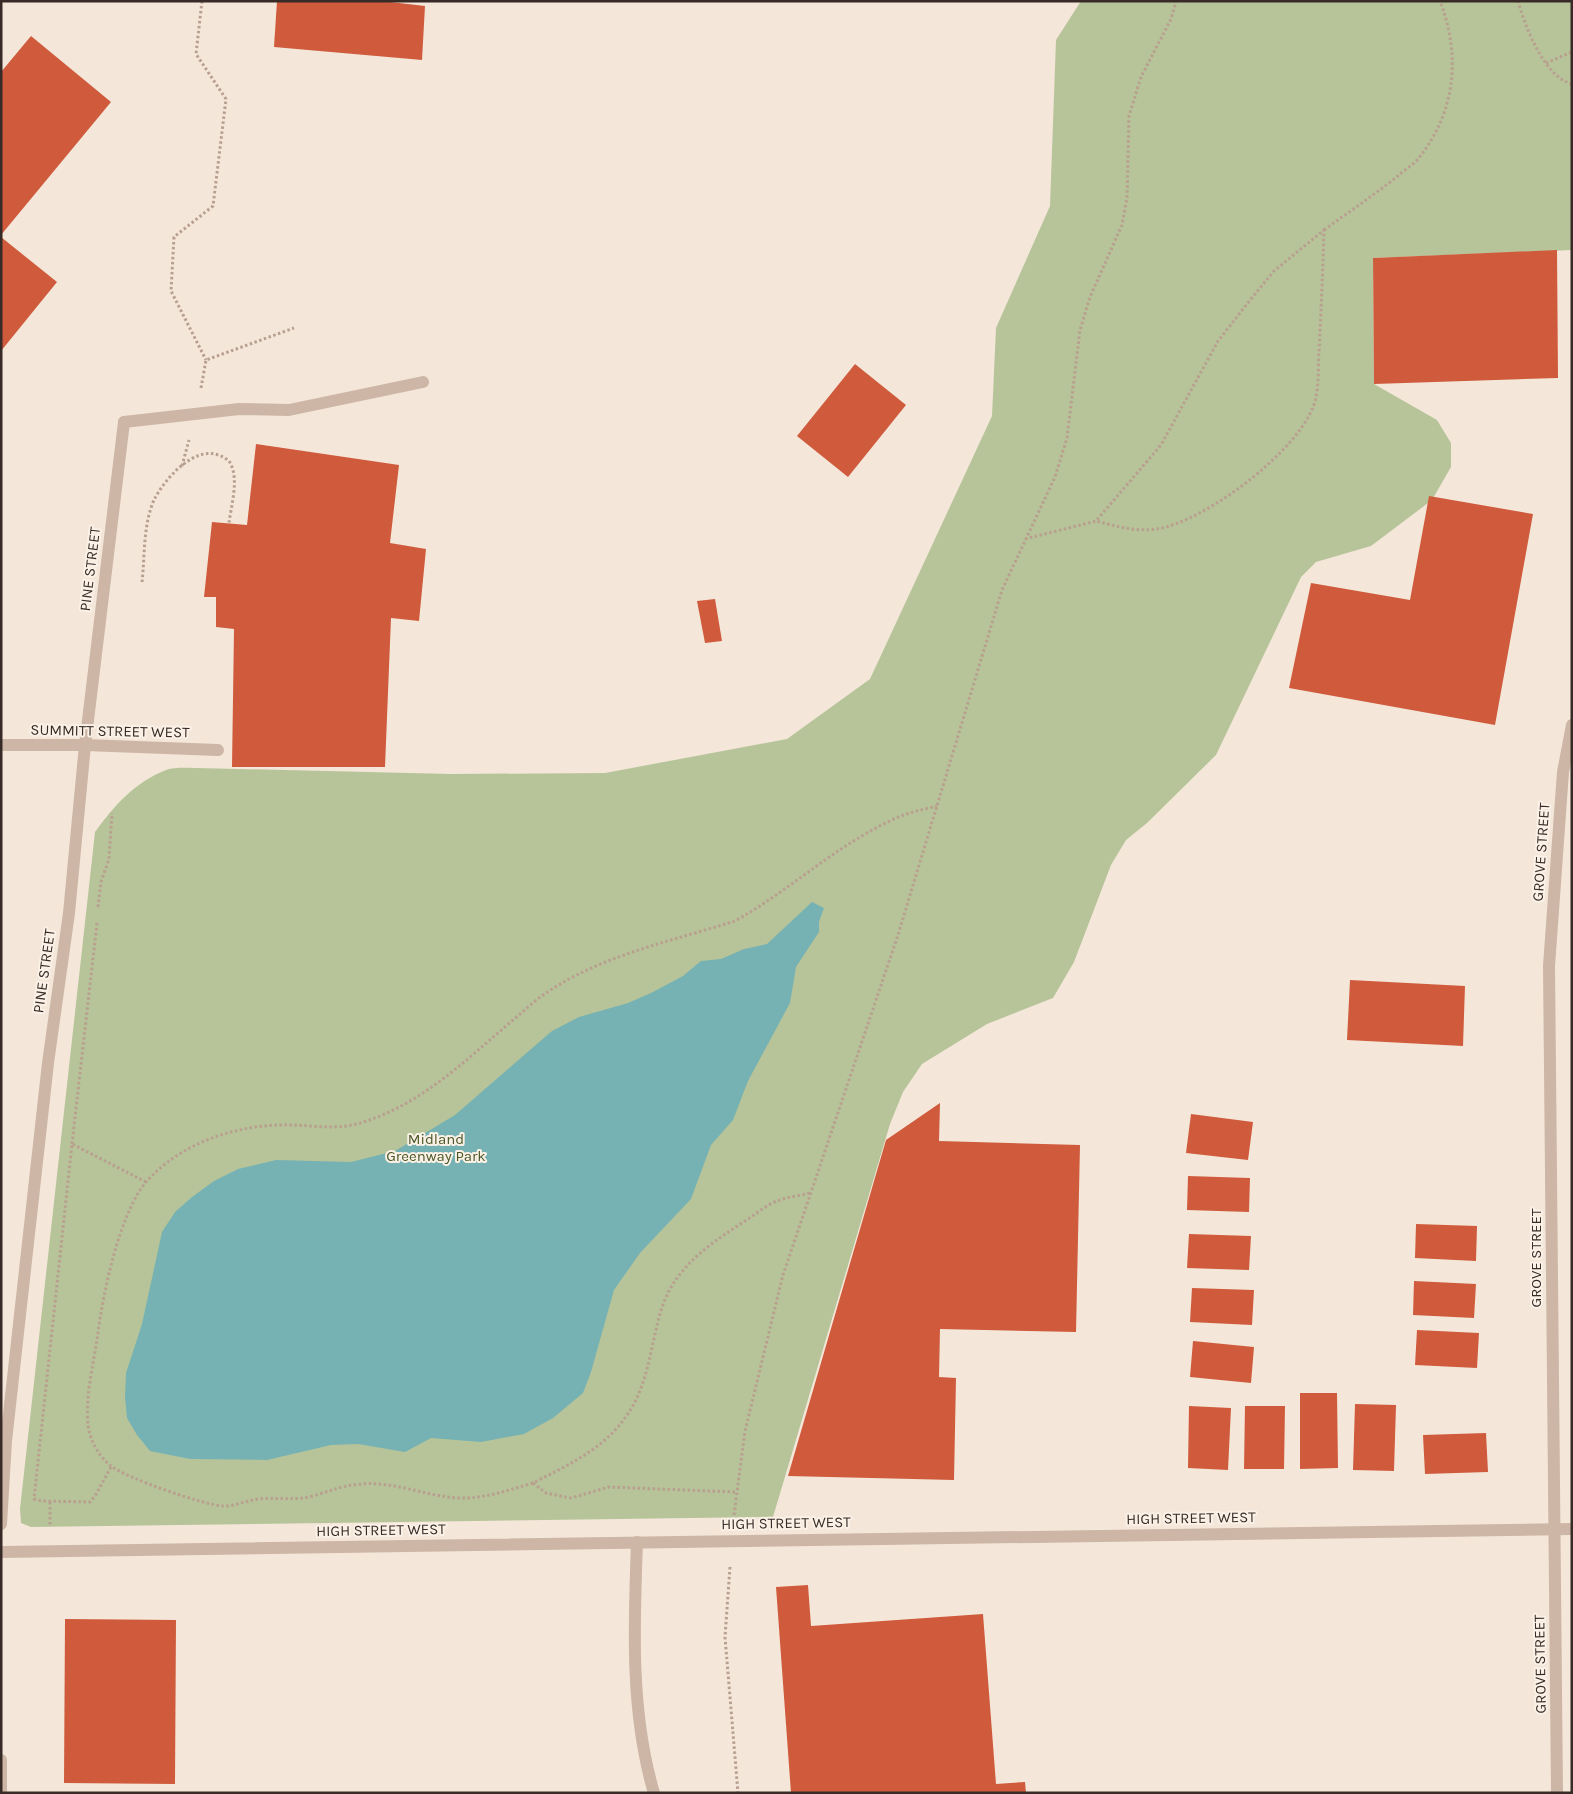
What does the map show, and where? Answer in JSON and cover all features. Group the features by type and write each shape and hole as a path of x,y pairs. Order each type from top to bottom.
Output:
{"street":[{"path":"196,413 240,409 289,410 423,382"},
{"name":"PINE STREET","path":"1,1524 7,1431 48,1063 68,913 85,744 124,422 196,413"},
{"name":"GROVE STREET","path":"1557,1793 1549,966 1572,725"},
{"name":"SUMMITT STREET WEST","path":"1,745 85,744 218,750"},
{"name":"HIGH STREET WEST","path":"1,1552 1572,1529"},
{"path":"637,1542 634,1634 644,1758 654,1793"},
{"path":"1,1760 2,1793"}],"path":[{"path":"182,466 196,413 206,360 171,291 174,237 213,206 226,99 196,54 202,1"},
{"path":"733,1519 745,1431 783,1275 898,935 1002,590 1024,539 1055,478 1060,462 1067,438 1080,330 1090,296 1122,225 1127,198 1128,116 1141,77 1171,19 1176,1"},
{"path":"1096,521 1161,445 1218,342 1274,271 1324,230 1418,160 1438,127 1450,92 1454,53 1447,20 1440,1"},
{"path":"1518,1 1523,20 1546,62 1567,82 1572,84"},
{"path":"1546,62 1572,52"},
{"path":"1024,539 1096,521 1124,529 1155,529 1200,515 1229,496 1286,447 1303,426 1316,398 1324,230"},
{"path":"206,360 294,328"},
{"path":"142,582 147,517 167,480 195,456 215,454 228,459 232,466 234,478 229,523"},
{"path":"811,1193 776,1201 706,1247 679,1274 660,1312 652,1357 638,1394 626,1416 610,1437 582,1458 533,1483 487,1497 470,1498 443,1496 385,1484 358,1484 295,1500 262,1499 220,1506 167,1490 111,1467 95,1448 88,1426 90,1394 101,1309 120,1236 133,1204 146,1182 187,1150 240,1128 265,1125 344,1126 362,1123 407,1103 438,1084 545,994 583,972 617,958 736,920 758,908 864,835 910,812 937,806"},
{"path":"98,910 101,882 109,859 112,813"},
{"path":"97,920 34,1499 50,1502 90,1502 111,1467"},
{"path":"72,1144 146,1182"},
{"path":"533,1483 546,1493 571,1498 609,1487 736,1492"},
{"path":"50,1502 50,1526"},
{"path":"730,1568 725,1637 738,1793"}],"green space":[{"name":"Midland Greenway Park","path":"1081,1 1572,1 1572,250 1373,258 1374,384 1437,420 1451,443 1451,467 1432,500 1371,546 1316,562 1301,577 1216,755 1147,823 1126,840 1111,865 1074,962 1053,998 987,1024 922,1064 903,1092 890,1124 773,1517 31,1527 21,1523 20,1509 95,832 118,804 135,788 144,781 169,769 452,774 605,773 787,739 870,679 992,416 996,328 1050,206 1056,40"}],"water":[{"path":"812,902 824,908 819,922 819,932 796,967 790,1003 748,1081 733,1120 711,1145 691,1199 640,1253 614,1290 591,1372 583,1393 553,1418 524,1434 481,1442 431,1438 405,1452 358,1444 331,1445 267,1460 190,1459 150,1451 137,1435 127,1418 125,1397 126,1373 142,1324 162,1232 175,1212 192,1197 214,1181 238,1169 276,1160 351,1162 395,1151 455,1115 552,1031 579,1017 628,1003 651,993 683,976 701,961 721,959 744,949 767,944"}],"building":[{"path":"277,1 382,1 425,6 422,60 274,47"},
{"path":"31,36 111,102 1,235 1,72"},
{"path":"1,237 57,282 1,351"},
{"path":"1557,250 1558,378 1374,384 1373,258"},
{"path":"855,364 906,405 848,477 797,436"},
{"path":"256,444 399,465 390,543 426,549 419,621 391,618 385,767 232,767 234,629 216,627 216,597 204,597 212,522 247,525"},
{"path":"1429,496 1533,514 1495,725 1289,688 1311,583 1410,600"},
{"path":"715,599 722,641 705,643 697,601"},
{"path":"1350,980 1465,986 1463,1046 1347,1040"},
{"path":"940,1103 939,1141 1080,1145 1076,1332 940,1329 939,1377 956,1378 954,1480 788,1476 886,1140"},
{"path":"1191,1114 1253,1122 1248,1160 1186,1153"},
{"path":"1188,1176 1250,1178 1249,1212 1187,1210"},
{"path":"1416,1224 1477,1226 1476,1261 1415,1258"},
{"path":"1189,1234 1251,1236 1249,1270 1187,1268"},
{"path":"1414,1281 1476,1284 1474,1318 1413,1315"},
{"path":"1192,1288 1254,1290 1252,1325 1190,1322"},
{"path":"1417,1330 1479,1333 1477,1368 1415,1365"},
{"path":"1193,1341 1254,1347 1251,1383 1190,1377"},
{"path":"1300,1393 1337,1393 1338,1468 1300,1469"},
{"path":"1355,1404 1396,1405 1394,1471 1353,1470"},
{"path":"1189,1406 1231,1408 1228,1470 1188,1468"},
{"path":"1245,1406 1285,1406 1284,1469 1244,1469"},
{"path":"1486,1433 1488,1472 1425,1474 1423,1435"},
{"path":"808,1585 811,1626 983,1614 996,1784 1025,1782 1026,1793 791,1793 776,1587"},
{"path":"65,1619 176,1620 175,1784 64,1783"}]}
